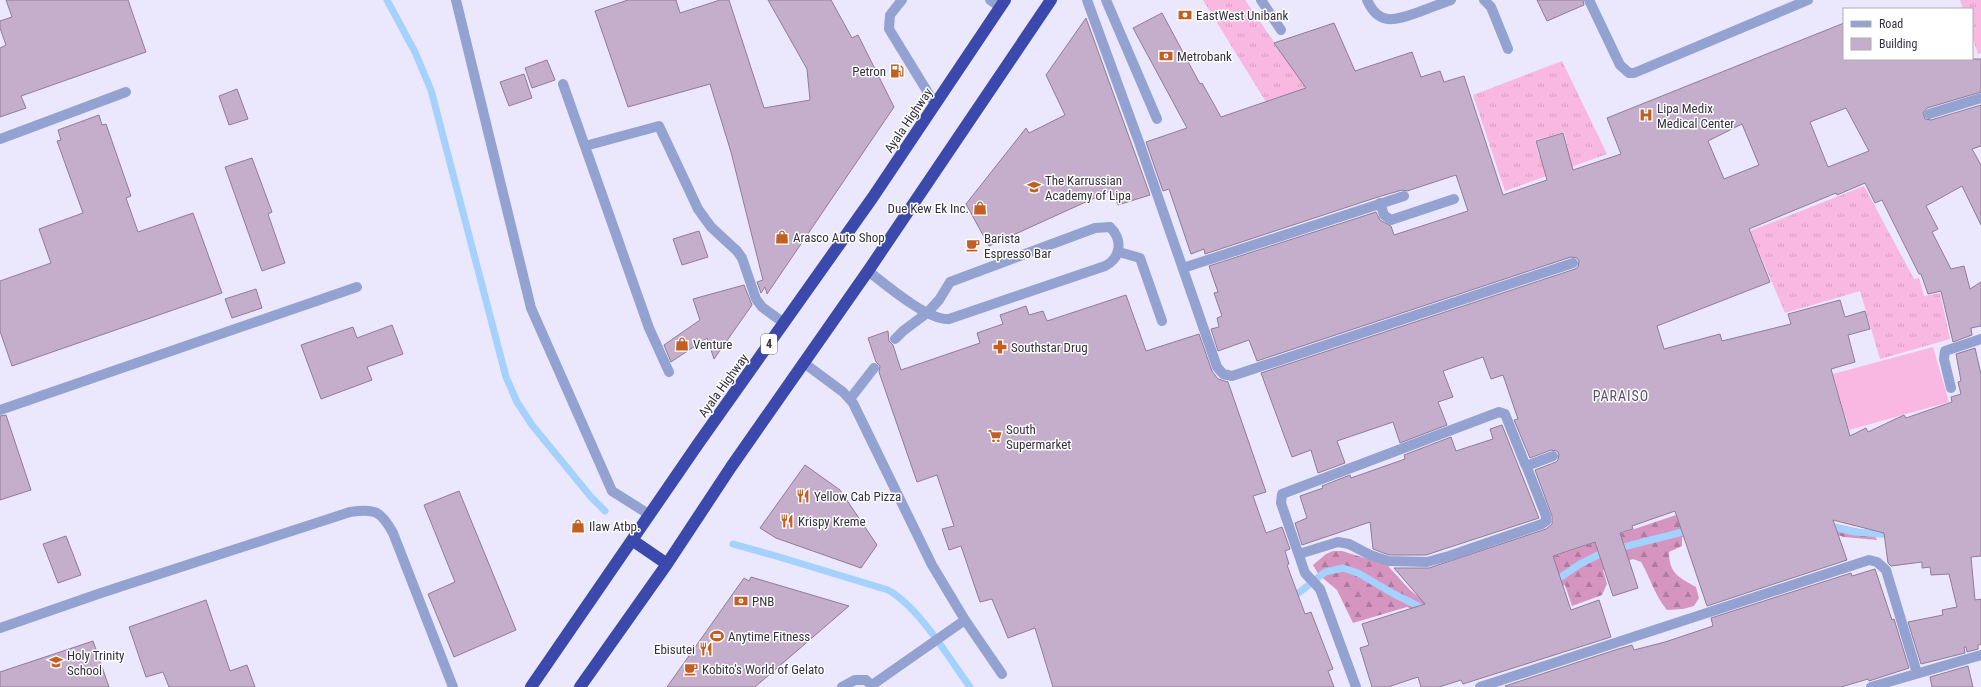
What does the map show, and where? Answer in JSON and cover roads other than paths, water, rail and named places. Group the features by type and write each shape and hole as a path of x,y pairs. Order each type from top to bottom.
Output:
{"highway":[{"path":"580,687 667,564 731,466 868,271 1051,0"},
{"name":"Ayala Highway","path":"531,687 698,444 873,197 1002,4"},
{"path":"632,540 667,564"}],"street":[{"path":"456,0 531,308 612,491 650,515"},
{"path":"902,0 890,15 889,29 935,104"},
{"path":"990,0 1002,4"},
{"path":"1087,0 1183,268 1217,368 1222,374 1232,376 1573,263"},
{"path":"1106,0 1157,119"},
{"path":"1261,0 1281,30"},
{"path":"1367,0 1376,15 1386,19 1397,19 1451,0"},
{"path":"1484,0 1491,7 1508,49"},
{"path":"1590,0 1620,65 1629,73 1634,73 1808,0"},
{"path":"563,84 649,328 669,372"},
{"path":"0,139 126,92"},
{"path":"1929,114 1981,98"},
{"path":"585,146 659,126 698,209 711,227 737,251 742,258 756,299 784,323"},
{"path":"1183,268 1404,196"},
{"path":"1380,204 1386,218 1391,220 1454,199"},
{"path":"868,271 927,313 941,319 955,318 1105,266 1115,258 1119,252 1118,238 1110,227 1095,228 950,282 939,300 927,313 895,339"},
{"path":"1119,252 1140,258 1162,321"},
{"path":"0,410 357,287"},
{"path":"1951,388 1944,360 1946,351 1981,339"},
{"path":"804,363 850,399 925,553 965,620 1002,674"},
{"path":"850,399 874,368"},
{"path":"1298,554 1338,542 1349,544 1370,555 1388,561 1427,562 1449,556 1542,524 1546,521 1546,516 1505,414 1499,412 1285,492 1281,497 1281,503 1298,554 1305,573 1320,589 1356,687"},
{"path":"1526,464 1553,456"},
{"path":"0,628 101,593 350,512 368,509 384,517 393,534 453,687"},
{"path":"1480,687 1869,560 1877,562 1886,570 1917,673"},
{"path":"842,687 855,680 866,680 873,686 965,620"},
{"path":"1871,687 1981,655"}],"waterway":[{"path":"387,0 415,52 431,90 506,377 517,402 532,425 591,497 605,511"},
{"path":"1827,526 1855,532 1893,535"},
{"path":"1552,583 1580,564 1604,552 1690,530"},
{"path":"733,544 888,590 900,598 922,620 970,687"},
{"path":"1291,599 1325,572 1343,568 1358,573 1394,594 1426,610"}],"place":[{"name":"EastWest Unibank","path":"1185,15"},
{"name":"Metrobank","path":"1166,56"},
{"name":"Petron","path":"897,71"},
{"name":"Lipa Medix Medical Center","path":"1646,115"},
{"name":"The Karrussian Academy of Lipa","path":"1034,187"},
{"name":"Due Kew Ek Inc.","path":"980,208"},
{"name":"Arasco Auto Shop","path":"782,237"},
{"name":"Barista Espresso Bar","path":"973,245"},
{"name":"Venture","path":"682,344"},
{"name":"Southstar Drug","path":"1000,347"},
{"name":"South Supermarket","path":"995,436"},
{"name":"Yellow Cab Pizza","path":"803,496"},
{"name":"Krispy Kreme","path":"787,521"},
{"name":"Ilaw Atbp.","path":"578,526"},
{"name":"PNB","path":"741,601"},
{"name":"Anytime Fitness","path":"717,636"},
{"name":"Ebisutei","path":"706,649"},
{"name":"Holy Trinity School","path":"56,662"},
{"name":"Kobito's World of Gelato","path":"691,669"}],"district":[{"name":"PARAISO","path":"1621,396"}]}
